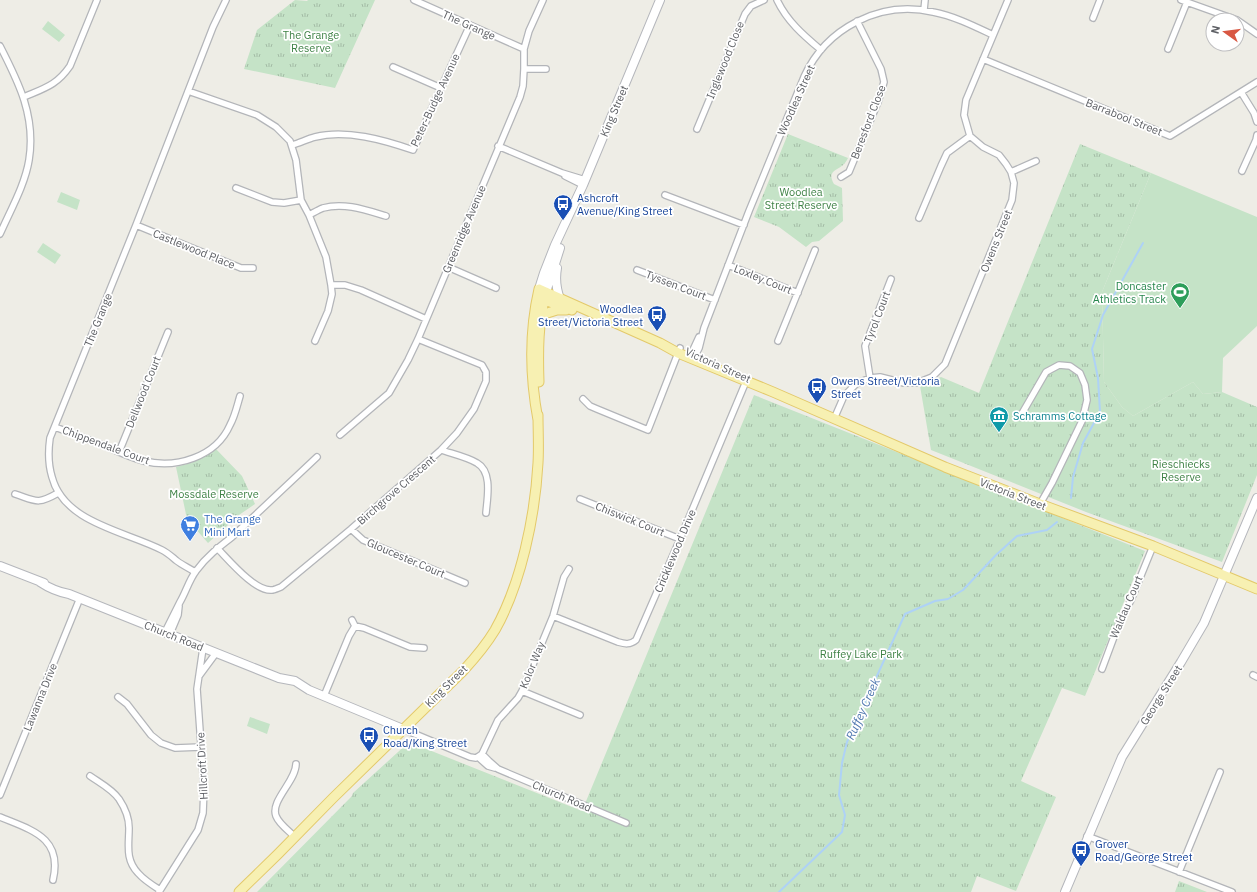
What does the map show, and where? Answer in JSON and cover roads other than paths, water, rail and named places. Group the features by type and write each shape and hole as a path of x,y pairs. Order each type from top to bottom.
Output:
{"main road":[{"name":"King Street","path":"239,892 474,658 488,640 505,609 523,556 533,509 538,462 539,349 544,273 584,183 660,0"},
{"name":"King Street","path":"538,420 533,388 532,340 542,294 562,241 567,222"},
{"path":"560,299 557,292 556,272 562,241"},
{"name":"Victoria Street","path":"542,294 560,299 660,343 693,355 834,420 945,467 1152,546 1257,589"},
{"name":"Victoria Street","path":"542,294 571,310 644,336"},
{"path":"541,315 559,309 571,310"},
{"name":"George Street","path":"1064,892 1122,757 1204,623 1257,500"},
{"name":"Church Road","path":"0,566 40,582 58,586 69,594 278,678 295,681 309,690 403,729"}],"street":[{"path":"24,97 58,81 66,72 70,66 97,0"},
{"name":"The Grange","path":"195,572 163,550 89,520 75,511 58,494 49,468 48,452 50,438 56,427 188,91 226,0"},
{"name":"The Grange","path":"414,0 524,49"},
{"name":"Greenridge Avenue","path":"340,435 389,393 418,339 498,146 520,97 523,86 524,49 529,31 543,0"},
{"name":"Inglewood Close","path":"697,129 745,14 751,6 764,0"},
{"path":"777,0 792,24 821,50"},
{"path":"924,10 926,0"},
{"path":"919,218 941,166 948,154 970,136 964,115 966,100 1008,0"},
{"path":"1093,18 1100,0"},
{"path":"1168,50 1184,1 1215,12"},
{"name":"Woodlea Street","path":"693,355 804,77 810,65 821,50 835,36 858,21 874,14 910,8 942,14 993,35"},
{"name":"Beresford Close","path":"841,177 849,172 878,102 884,82 881,69 858,21"},
{"name":"Peter-Budge Avenue","path":"292,145 316,137 355,135 395,143 413,150 470,25"},
{"path":"1245,25 1257,34"},
{"path":"0,46 17,79 24,97 30,136 29,161 23,181 0,234"},
{"name":"Barrabool Street","path":"983,59 1170,136 1257,82"},
{"path":"393,67 441,88"},
{"path":"524,69 546,69"},
{"path":"188,91 256,115 276,127 290,140 296,160 301,200 309,215 326,257 331,285 332,294 328,311 315,341"},
{"path":"1241,92 1254,113 1257,122"},
{"name":"Owens Street","path":"870,378 880,377 904,383 917,383 932,377 945,364 1012,200 1014,183 1011,172 999,155 983,147 970,136"},
{"path":"1242,171 1257,136"},
{"path":"498,146 562,173 575,182 584,183"},
{"path":"1011,172 1036,161"},
{"path":"236,188 272,202 284,203 301,200"},
{"path":"665,195 744,225"},
{"path":"309,215 322,208 347,206 386,216"},
{"name":"Castlewood Place","path":"136,225 241,268 253,268"},
{"name":"Loxley Court","path":"778,341 815,250"},
{"name":"Loxley Court","path":"728,265 798,293"},
{"path":"448,267 496,288"},
{"name":"Tyssen Court","path":"636,270 715,300"},
{"name":"Tyrol Court","path":"870,378 865,346 891,279"},
{"path":"331,285 345,285 361,290 426,319"},
{"name":"Dellwood Court","path":"119,452 168,332"},
{"name":"Birchgrove Crescent","path":"217,548 249,580 264,589 271,590 281,587 442,450 457,433 474,409 486,381 486,372 482,365 418,339"},
{"path":"582,400 590,406 648,430 679,351"},
{"path":"1020,417 1046,372 1059,365 1070,366 1080,373 1085,385 1087,400 1082,421 1052,483 1040,504"},
{"path":"834,420 844,396 856,384 870,378"},
{"name":"Cricklewood Drive","path":"553,616 618,642 625,644 632,643 636,640 680,540 747,380"},
{"name":"Chippendale Court","path":"56,427 145,461 170,464 186,462 210,449 222,438 230,426 240,396"},
{"path":"442,450 478,463 485,471 487,480 486,513"},
{"path":"168,633 173,613 195,572 205,560 316,457"},
{"path":"15,494 36,501 43,501 58,494"},
{"name":"Chiswick Court","path":"580,499 680,540"},
{"name":"Gloucester Court","path":"351,529 363,540 465,583"},
{"name":"Waldau Court","path":"1102,669 1118,626 1131,600 1152,546"},
{"name":"Kolor Way","path":"480,756 498,720 518,698 522,691 553,616 564,577 568,569"},
{"name":"Lawanna Drive","path":"0,795 80,598"},
{"path":"352,620 355,626"},
{"path":"355,626 364,628 410,647 424,648"},
{"path":"324,696 349,636 355,626"},
{"name":"Hillcroft Drive","path":"159,891 198,830 201,822 204,801 197,689 203,648"},
{"path":"199,676 216,652"},
{"path":"522,691 580,715"},
{"path":"118,697 127,704 151,735 161,743 175,748 201,747"},
{"name":"Church Road","path":"403,729 470,757 480,756 498,769 626,823"},
{"path":"295,837 278,818 275,810 278,801 294,775 296,764"},
{"path":"1179,872 1220,772"},
{"path":"90,776 112,791 122,803 128,819 128,849 131,863 140,876 159,891"},
{"path":"0,817 32,831 46,841 52,852 55,863 53,880"},
{"path":"1087,836 1232,892"}],"waterway":[{"name":"Ruffey Creek","path":"1071,498 1073,477 1083,443 1100,412 1098,378 1092,349 1103,315 1143,243"},
{"name":"Ruffey Creek","path":"779,892 842,832 845,815 839,795 842,763 847,742 905,614 935,601 948,599 963,590 996,555 1017,536 1047,530 1057,522"}],"place":[{"name":"Ashcroft Avenue/King Street","path":"563,221"},
{"name":"Doncaster Athletics Track","path":"1180,309"},
{"name":"Woodlea Street/Victoria Street","path":"657,332"},
{"name":"Owens Street/Victoria Street","path":"817,404"},
{"name":"Schramms Cottage","path":"999,433"},
{"name":"The Grange Mini Mart","path":"190,542"},
{"name":"Church Road/King Street","path":"369,753"},
{"name":"Grover Road/George Street","path":"1081,867"}],"park label":[{"name":"The Grange Reserve","path":"311,41"},
{"name":"Woodlea Street Reserve","path":"801,198"},
{"name":"Rieschiecks Reserve","path":"1181,470"},
{"name":"Mossdale Reserve","path":"214,494"},
{"name":"Ruffey Lake Park","path":"861,654"}]}
